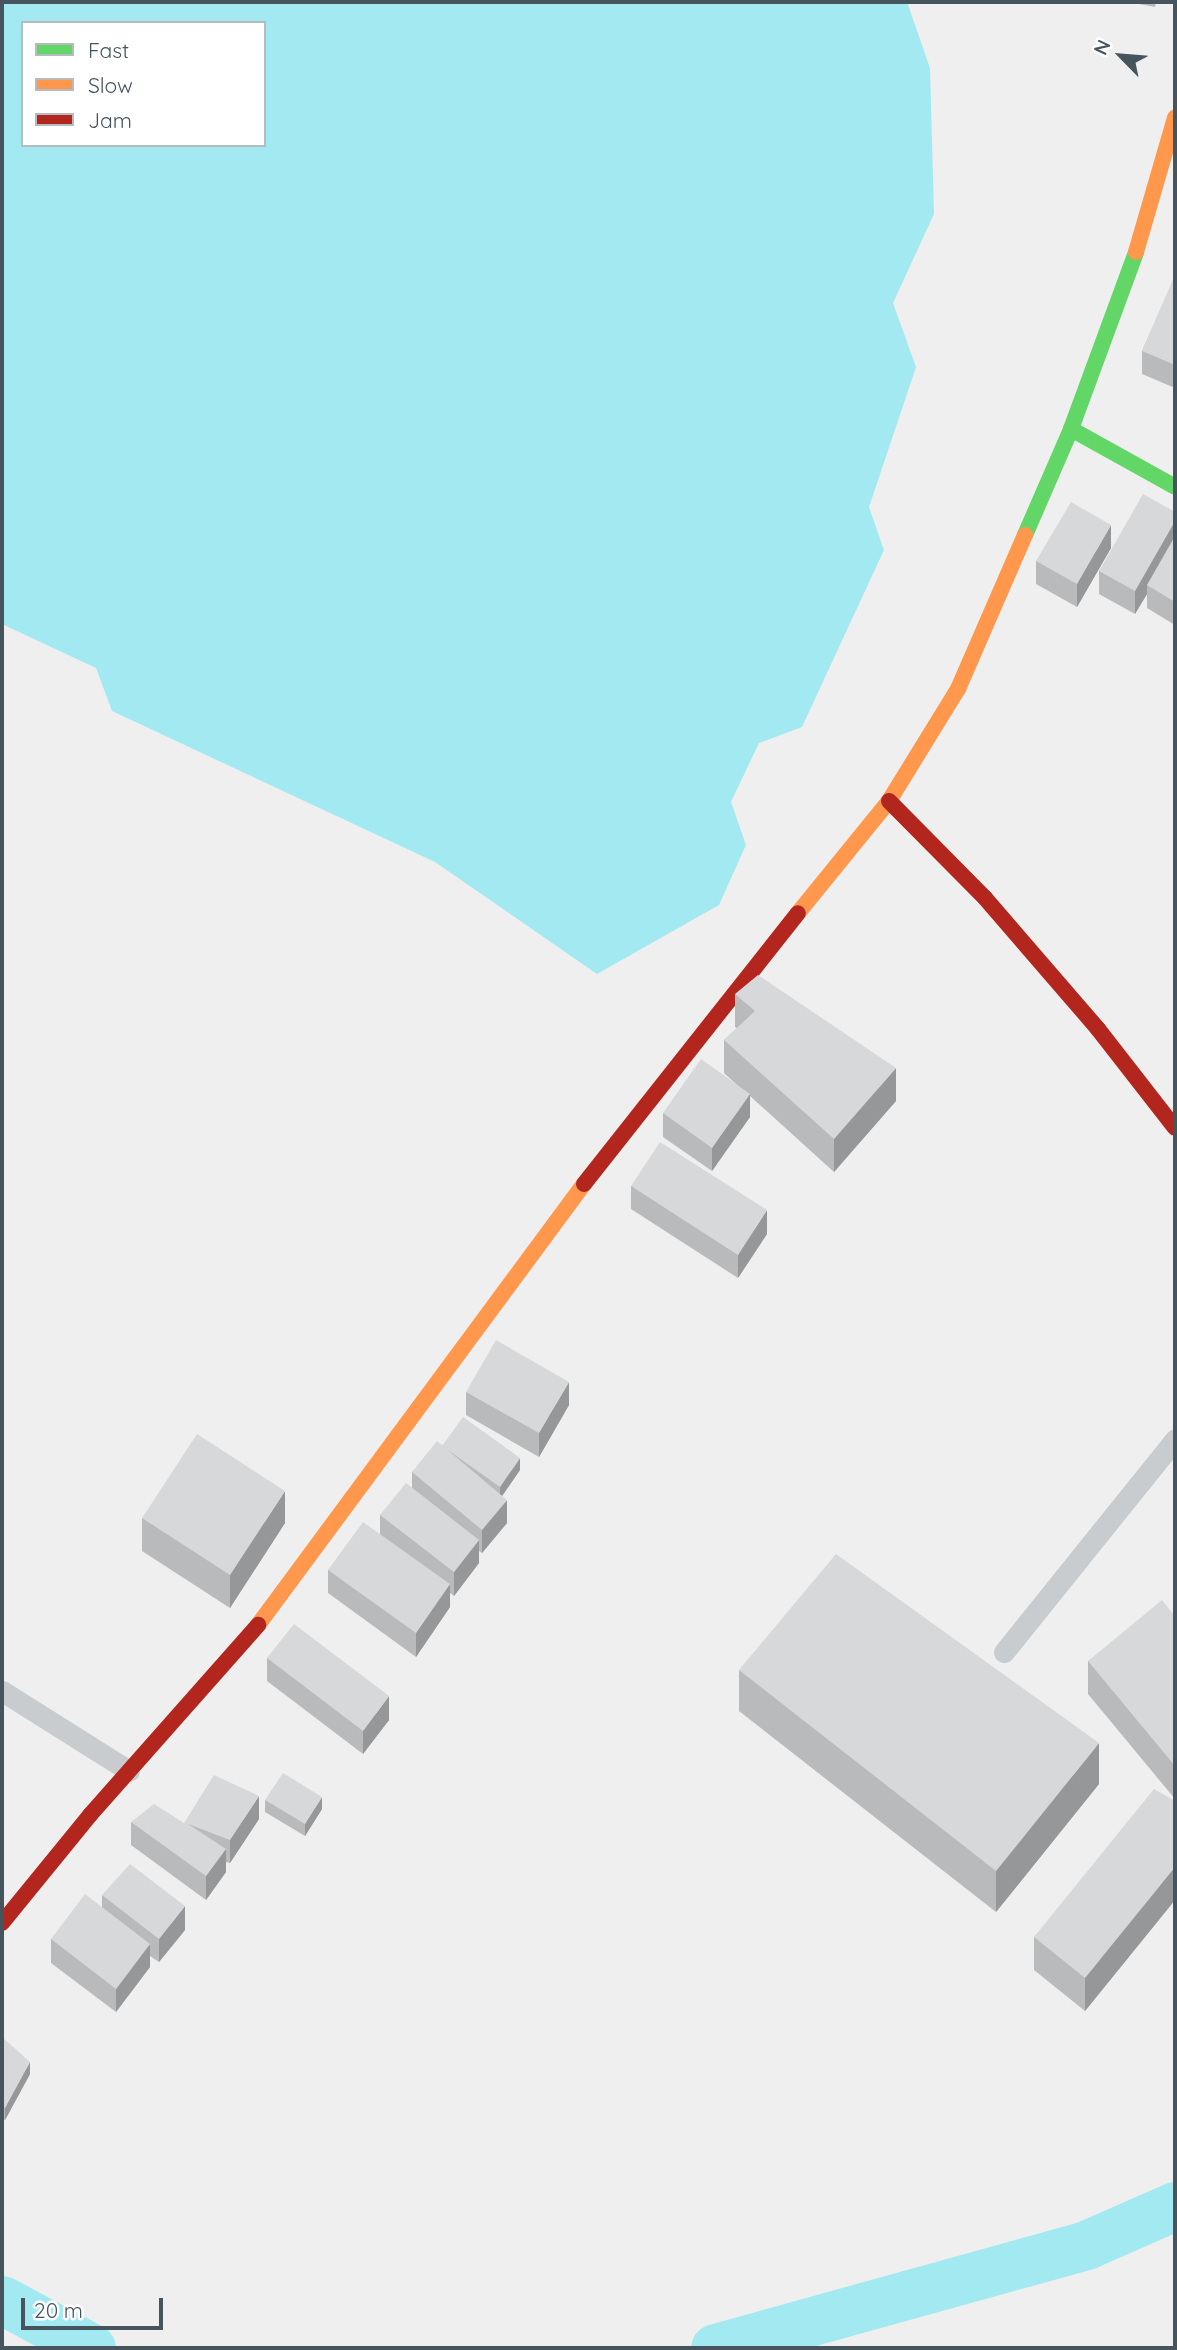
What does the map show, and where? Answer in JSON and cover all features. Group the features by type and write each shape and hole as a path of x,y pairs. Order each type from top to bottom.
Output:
{"main road":[{"path":"2,1923 129,1771 240,1650 644,1103 889,802 958,689 1071,429 1147,222 1175,118"},
{"path":"1071,429 1175,487"},
{"path":"889,802 985,898 1098,1029 1175,1128"}],"lane":[{"path":"1004,1652 1175,1439"},
{"path":"2,1691 129,1771"}],"water":[{"path":"2,2 907,2 930,68 934,214 893,303 916,367 869,507 884,550 802,727 759,743 731,802 746,845 719,905 597,974 435,862 112,711 96,668 2,624"}],"building":[{"path":"1175,277 1175,365 1142,351"},
{"path":"1143,494 1175,512 1175,521 1135,591 1099,571"},
{"path":"1071,502 1111,525 1077,584 1036,561"},
{"path":"1175,536 1175,602 1147,585"},
{"path":"758,975 896,1068 834,1139 724,1040 755,1011 735,994"},
{"path":"701,1059 750,1094 712,1148 663,1113"},
{"path":"660,1142 767,1210 738,1255 631,1186"},
{"path":"496,1340 569,1382 539,1433 466,1392"},
{"path":"463,1417 520,1458 500,1487 442,1446"},
{"path":"197,1434 285,1491 230,1575 142,1518"},
{"path":"437,1441 507,1500 482,1530 412,1472"},
{"path":"406,1483 479,1540 454,1572 380,1515"},
{"path":"363,1522 450,1584 416,1633 328,1570"},
{"path":"836,1554 1099,1743 996,1871 739,1670"},
{"path":"1162,1600 1175,1616 1175,1766 1088,1661"},
{"path":"294,1624 389,1696 363,1731 267,1658"},
{"path":"283,1773 322,1797 305,1824 265,1800"},
{"path":"214,1775 259,1796 230,1840 188,1824 226,1849 206,1876 131,1822 154,1804 184,1823"},
{"path":"1154,1789 1175,1801 1175,1867 1085,1978 1034,1937"},
{"path":"130,1864 185,1906 159,1939 102,1895"},
{"path":"85,1894 150,1944 116,1989 51,1939"},
{"path":"2,2037 30,2062 5,2108 2,2106"}],"waterway":[{"path":"715,2348 1086,2245 1175,2206"},
{"path":"2,2300 91,2348"}],"traffic: fast":[{"path":"1025,535 1071,429 1136,252"},
{"path":"1071,429 1175,487"}],"traffic: slow":[{"path":"1136,252 1175,118"},
{"path":"798,913 889,801 958,689 1025,535"},
{"path":"258,1625 584,1184"}],"traffic: jam":[{"path":"889,801 985,898 1098,1029 1175,1128"},
{"path":"584,1184 798,913"},
{"path":"2,1923 90,1815 258,1625"}]}
